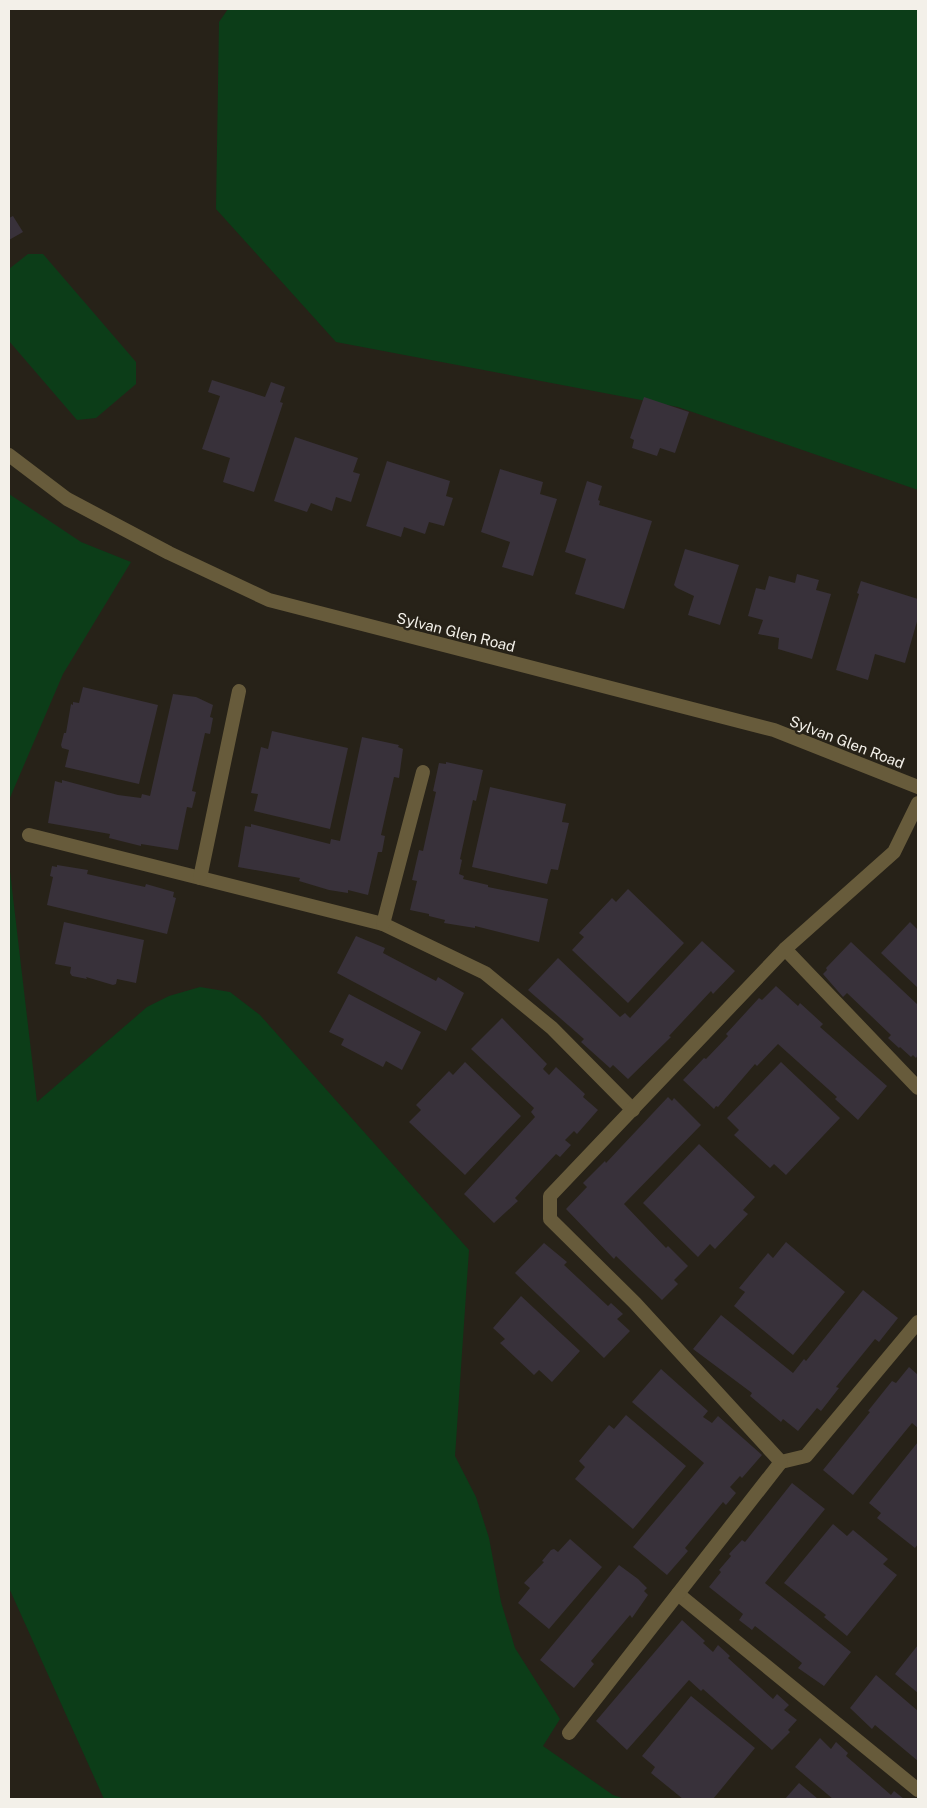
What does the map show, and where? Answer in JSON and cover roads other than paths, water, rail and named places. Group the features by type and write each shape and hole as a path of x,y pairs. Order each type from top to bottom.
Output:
{"street":[{"name":"Sylvan Glen Road","path":"9,455 67,499 169,553 269,600 774,730 918,787"},
{"path":"200,878 239,691"},
{"path":"383,924 423,772"},
{"path":"781,1462 634,1303 550,1219 550,1196 785,949 894,852 918,803"},
{"path":"29,835 383,924 485,973 552,1028 633,1110"},
{"path":"785,949 918,1088"},
{"path":"569,1732 781,1462 806,1456 915,1331"},
{"path":"678,1594 918,1790"}]}
